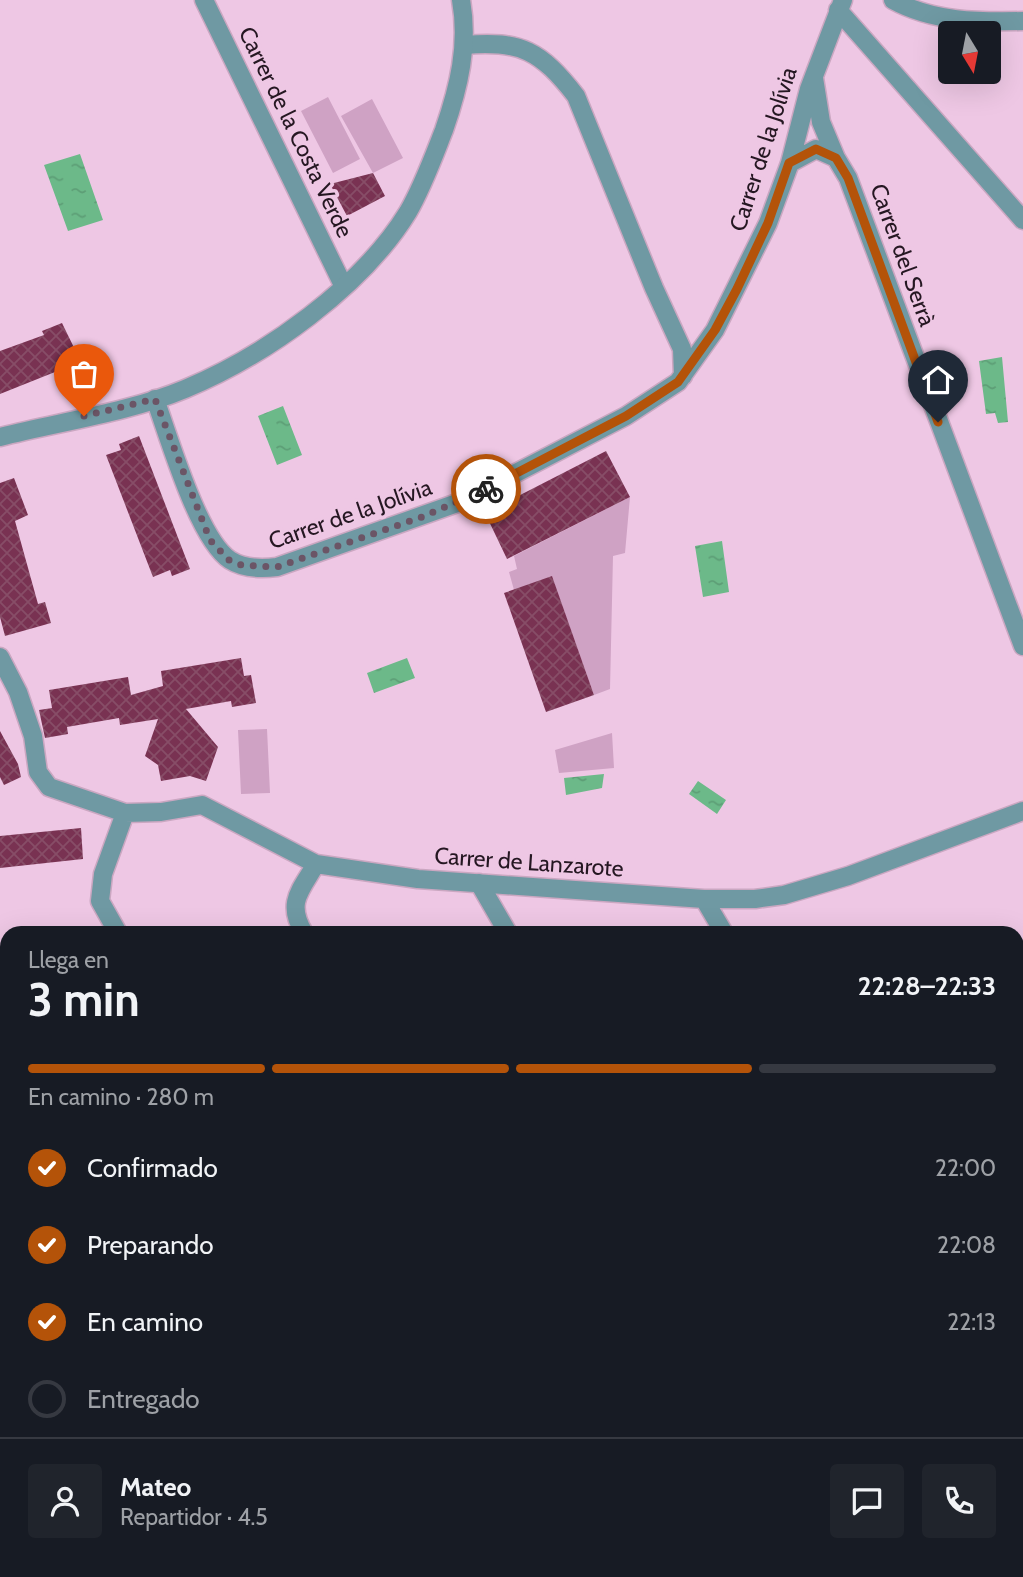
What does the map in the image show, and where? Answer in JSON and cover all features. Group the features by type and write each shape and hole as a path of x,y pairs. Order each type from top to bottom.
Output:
{"street":[{"name":"Carrer de la Costa Verde","path":"204,0 344,285"},
{"path":"0,437 155,399 208,379 257,352 304,320 344,285 372,258 418,194 450,112 465,45 461,0"},
{"path":"893,0 926,16 988,22 1023,22"},
{"path":"841,5 1023,220"},
{"name":"Carrer de la Jolívia","path":"155,399 210,540 229,560 241,565 263,568 277,567 460,502 626,416 660,396 683,376 715,330 768,223 789,163 814,75 841,5"},
{"path":"465,45 515,44 554,71 576,96 654,288 674,328 684,359 683,376"},
{"name":"Carrer del Serrà","path":"814,75 821,122 863,214 897,313 1023,646"},
{"path":"789,163 816,149 836,158"},
{"path":"674,328 695,339 715,330"},
{"path":"0,657 18,692 33,736 38,772 49,787 125,813 103,874 100,901 114,926"},
{"name":"Carrer de Lanzarote","path":"125,813 162,812 202,805 316,864 418,879 704,899 784,895 848,876 1023,811"},
{"path":"300,926 295,917 296,898 316,864"},
{"path":"479,883 504,926"},
{"path":"704,899 720,926"}],"shaded area":[{"path":"328,97 360,159 333,173 301,111"},
{"path":"372,99 403,158 373,173 341,116"},
{"path":"630,497 625,553 613,556 610,689 594,695 552,577 514,590 509,572 517,569 514,556"},
{"path":"267,729 270,793 241,794 238,730"},
{"path":"612,733 614,768 559,773 555,750"}],"water":[{"path":"80,154 103,220 68,231 44,165"},
{"path":"1002,357 1008,422 998,423 995,413 986,414 979,361"},
{"path":"283,406 302,455 277,465 258,416"},
{"path":"722,541 729,592 703,597 695,546"},
{"path":"407,658 415,678 374,693 367,673"},
{"path":"604,774 602,788 566,795 564,778"},
{"path":"698,781 726,800 717,814 689,794"}],"building":[{"path":"373,173 385,196 347,216 330,184"},
{"path":"62,323 83,366 62,374 60,370 0,394 0,351 44,335 42,331"},
{"path":"139,436 190,569 172,576 170,570 153,577 106,455 121,450 119,444"},
{"path":"606,451 630,497 507,559 485,513"},
{"path":"14,478 28,515 15,521 38,604 45,602 51,623 5,636 0,617 0,483"},
{"path":"552,576 594,695 546,712 504,593"},
{"path":"241,658 244,676 251,675 256,703 232,707 231,701 186,709 218,747 206,781 190,776 161,781 158,765 145,756 158,719 120,725 119,718 67,727 68,734 45,738 39,710 52,708 49,690 128,677 131,695 163,686 161,671"},
{"path":"0,731 18,764 21,777 4,785 0,777"},
{"path":"81,828 83,859 0,868 0,836"}],"way so far":[{"path":"84,416 155,399 210,540 229,560 250,568 277,567 422,517 486,489"}],"route":[{"path":"486,489 626,416 678,382 715,330 737,289 768,223 789,163 816,149 836,158 848,178 938,422"}]}
